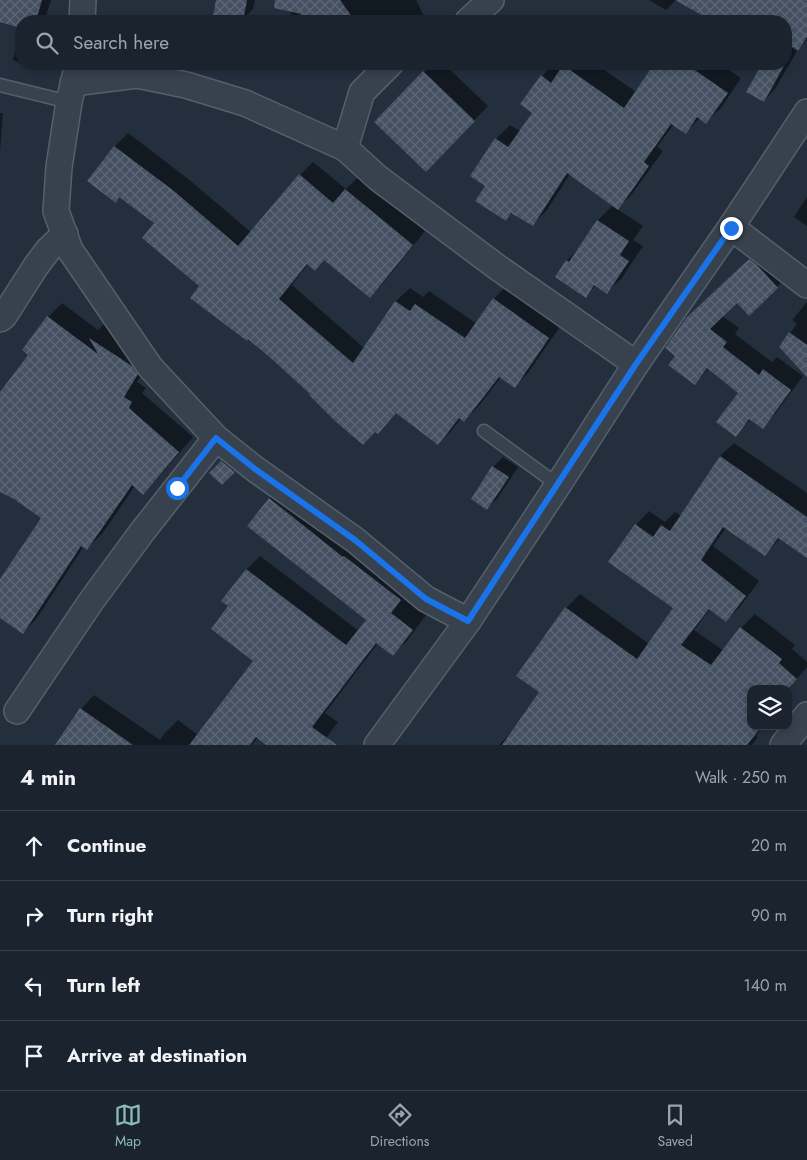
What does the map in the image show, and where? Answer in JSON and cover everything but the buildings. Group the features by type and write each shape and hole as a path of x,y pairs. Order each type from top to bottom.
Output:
{"street":[{"path":"82,15 83,0"},
{"path":"475,15 491,0"},
{"path":"345,148 362,92 384,70"},
{"path":"468,621 426,599 355,540 216,438 150,367 70,250 56,211 59,167 73,83 137,75 186,85 244,103 345,148 378,178 497,267 636,364"},
{"path":"377,745 468,621 636,364 731,228 807,112"},
{"path":"731,228 807,285"},
{"path":"0,319 4,316 48,250 65,234"},
{"path":"17,711 92,600 136,540 216,438"},
{"path":"783,745 807,715"}],"lane":[{"path":"0,85 73,83"},
{"path":"484,431 558,485"}],"route":[{"path":"177,488 216,438 255,469 355,540 426,599 468,621 636,364 731,228"}]}
